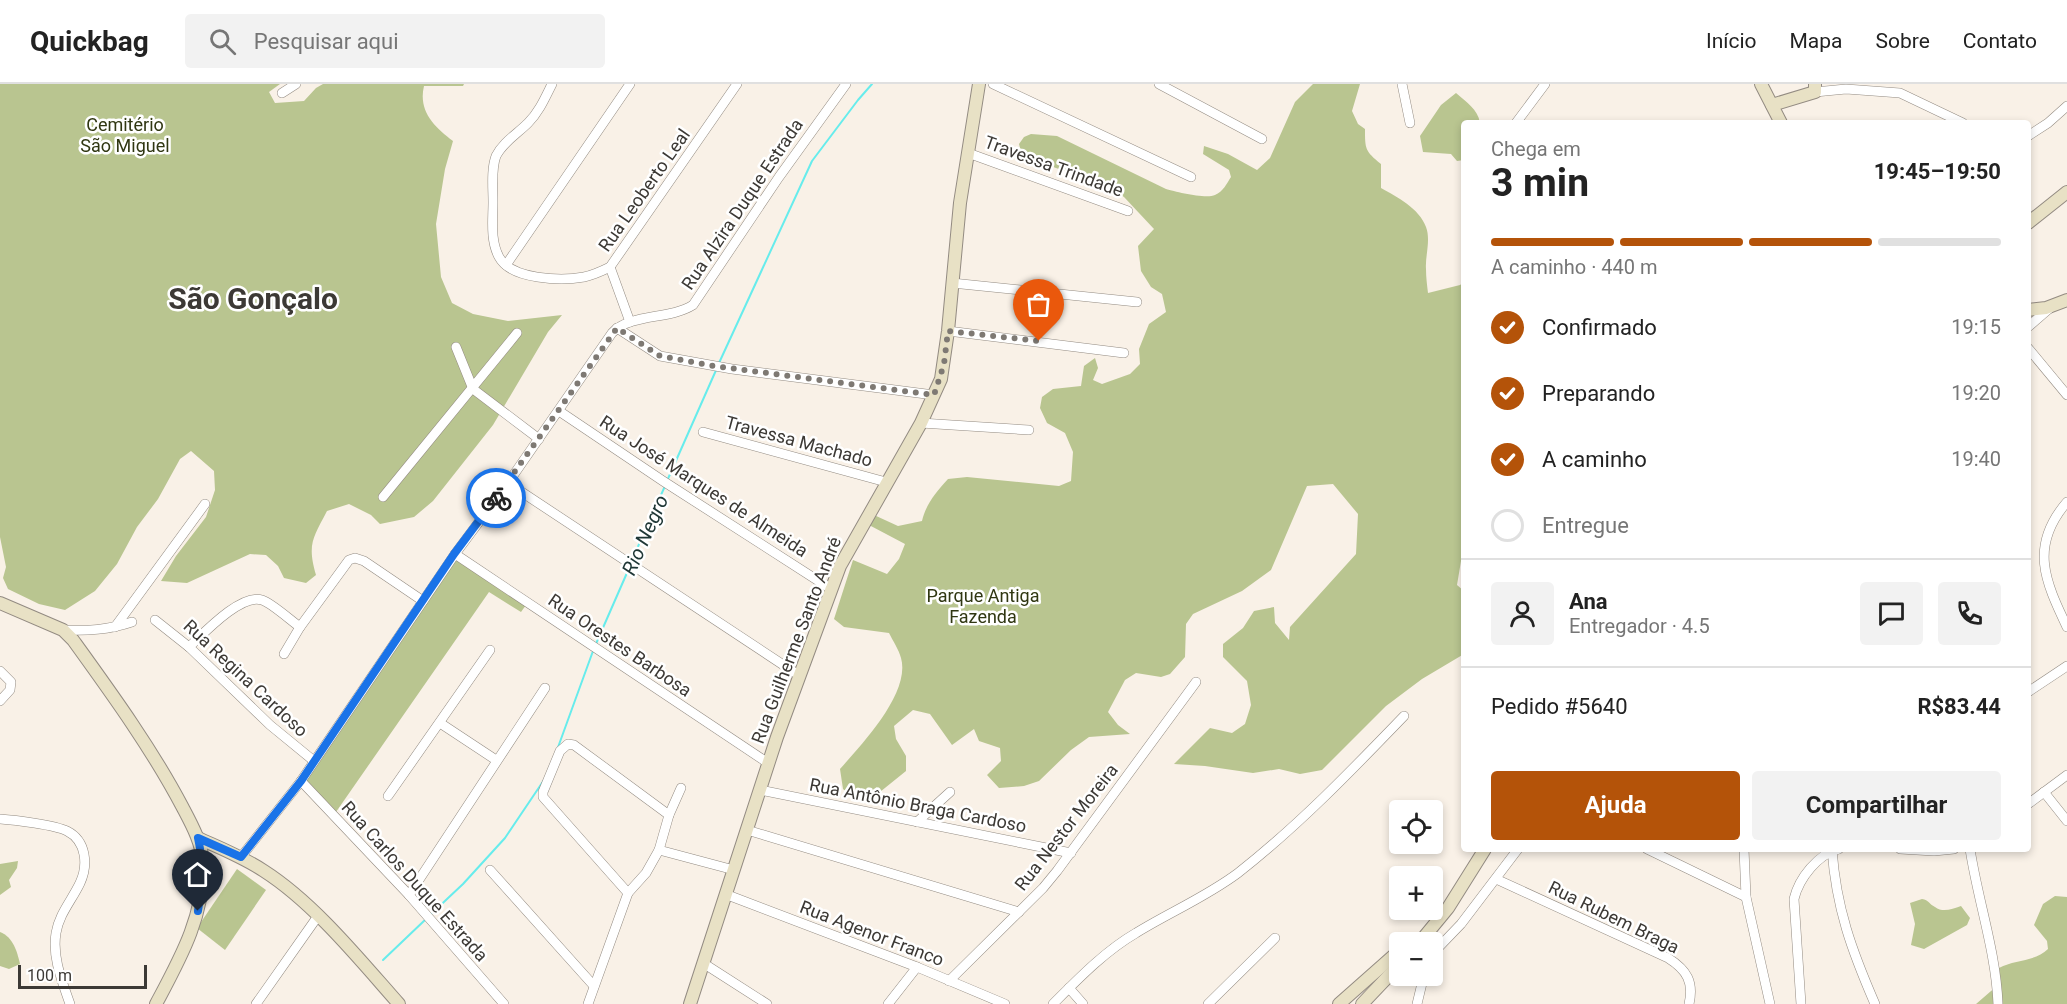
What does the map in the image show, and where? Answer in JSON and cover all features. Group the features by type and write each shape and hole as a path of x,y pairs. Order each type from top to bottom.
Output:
{"street":[{"path":"282,93 296,84"},
{"path":"552,84 539,109 529,122 504,145 496,157 494,244 499,258 506,265 520,273 544,278 582,277 610,267"},
{"path":"506,265 630,84"},
{"name":"Rua Leoberto Leal","path":"630,322 610,267 737,84"},
{"name":"Rua Alzira Duque Estrada","path":"617,328 630,322 668,316 684,311 693,305 779,177 846,84"},
{"name":"Rua Guilherme Santo André","path":"690,1004 768,763 831,589 844,558 921,423 934,395 944,364 960,203 979,84"},
{"path":"993,84 1191,177"},
{"path":"1159,84 1262,139"},
{"path":"1402,84 1410,123"},
{"path":"1518,120 1545,84"},
{"path":"1761,84 1780,120"},
{"path":"1772,105 1815,88 1881,90 1900,93 1957,120"},
{"path":"2031,134 2067,106"},
{"name":"Travessa Trindade","path":"968,153 1128,211"},
{"path":"2031,221 2067,192"},
{"path":"952,283 1137,302"},
{"path":"2031,310 2053,306 2067,300"},
{"path":"2031,324 2053,306"},
{"path":"241,857 301,781 454,554 508,483 617,328 660,356 732,369 934,395"},
{"path":"948,331 1124,353"},
{"path":"383,497 518,333"},
{"path":"456,347 473,389 539,439"},
{"path":"2031,352 2067,395"},
{"name":"Rua José Marques de Almeida","path":"559,411 831,589"},
{"path":"921,423 1029,430"},
{"name":"Travessa Machado","path":"703,432 886,482"},
{"path":"508,483 801,676"},
{"path":"2067,502 2046,536 2043,562 2052,596 2067,627"},
{"path":"115,627 204,504"},
{"name":"Rua Orestes Barbosa","path":"454,554 768,763"},
{"path":"284,654 300,627 349,560 356,558 364,561 423,601"},
{"path":"189,647 231,610 254,600 264,601 300,627"},
{"path":"0,603 63,630 93,631 132,622"},
{"name":"Rua Regina Cardoso","path":"155,620 189,647 262,717 314,761"},
{"path":"63,630 73,640 170,783 198,838 203,860 198,911 190,937 156,1004"},
{"path":"388,796 490,650"},
{"path":"2031,690 2067,666"},
{"path":"0,671 11,682 10,690 0,701"},
{"name":"Rua Nestor Moreira","path":"949,981 1042,888 1071,853 1196,682"},
{"path":"409,895 545,688"},
{"path":"1053,1004 1115,947 1238,872 1331,792 1404,716"},
{"path":"440,723 496,760"},
{"path":"628,893 543,797 560,751 568,744 574,745 669,815"},
{"path":"2031,802 2067,775"},
{"name":"Rua Carlos Duque Estrada","path":"301,781 423,910 504,1004"},
{"path":"588,1004 628,893 646,873 659,850 669,815 681,788"},
{"name":"Rua Antônio Braga Cardoso","path":"760,790 1071,853"},
{"path":"917,822 950,792"},
{"path":"2044,792 2067,821"},
{"path":"0,819 65,830 78,841 84,852 85,864 81,881 56,930 57,960 70,1004"},
{"path":"747,830 1019,912"},
{"path":"198,838 241,857 266,872 318,916 399,1004"},
{"path":"659,850 734,870"},
{"path":"1434,932 1483,852"},
{"path":"1443,935 1461,924 1516,852"},
{"path":"1661,852 1746,897"},
{"path":"1744,852 1746,897 1770,1004"},
{"path":"1801,1004 1794,899 1797,886 1802,878 1832,852"},
{"path":"1834,852 1837,897 1845,928 1875,1004"},
{"path":"1970,852 1995,971 1998,1004"},
{"path":"490,870 594,986"},
{"name":"Rua Rubem Braga","path":"1496,879 1668,958 1684,972 1690,982 1692,991 1689,1004"},
{"name":"Rua Agenor Franco","path":"725,894 917,967 1005,1004"},
{"path":"256,1004 318,916"},
{"path":"1208,1004 1275,938"},
{"path":"1340,1004 1389,960"},
{"path":"703,963 767,1004"},
{"path":"888,1004 917,967"},
{"path":"1362,1004 1389,976"},
{"path":"1417,1004 1422,986"},
{"path":"1069,988 1083,1004"}],"green space":[{"name":"Cemitério São Miguel","path":"0,84 280,84 269,92 275,103 304,101 323,84 464,84 463,86 424,86 423,95 423,103 429,118 453,141 445,169 436,224 441,277 452,303 473,314 508,321 562,315 548,332 493,425 433,501 414,517 380,524 371,515 349,504 327,511 313,542 312,556 316,575 306,583 284,578 278,566 266,555 250,554 187,583 161,581 176,556 206,517 215,490 214,471 191,451 180,459 158,499 137,527 117,564 95,591 65,610 39,604 8,589 3,578 6,567 0,537"},
{"name":"Parque Antiga Fazenda","path":"1313,84 1360,84 1352,111 1358,124 1365,129 1367,149 1381,164 1381,188 1413,209 1426,227 1428,293 1461,284 1461,561 1457,585 1461,588 1461,656 1422,679 1386,706 1322,770 1300,774 1279,769 1253,773 1174,764 1210,728 1232,733 1245,724 1251,705 1247,681 1223,657 1223,644 1243,628 1254,611 1274,607 1275,623 1289,640 1290,627 1356,554 1358,514 1333,484 1307,486 1271,570 1242,591 1193,614 1186,624 1185,657 1170,674 1161,677 1136,673 1125,680 1108,712 1118,725 1130,734 1089,737 1071,750 1039,781 1024,786 999,788 987,775 1001,761 1000,748 979,741 974,729 952,745 930,714 913,710 894,726 896,739 906,756 906,771 875,796 853,797 843,789 840,769 882,718 899,687 902,672 900,655 889,633 844,627 834,619 853,560 887,574 899,559 905,544 869,525 874,515 898,526 922,521 932,498 948,479 967,477 1059,486 1071,481 1073,452 1065,433 1047,423 1040,408 1042,397 1053,389 1081,386 1084,366 1095,358 1098,368 1093,380 1102,384 1130,374 1140,364 1139,349 1149,324 1166,312 1162,294 1151,287 1141,271 1138,246 1154,229 1124,197 1107,186 1022,156 1019,144 1024,137 1031,134 1057,136 1166,189 1191,195 1211,196 1220,192 1231,177 1229,170 1203,154 1204,146 1228,154 1257,170 1270,158 1295,102"},
{"path":"1456,93 1479,118 1479,120 1461,120 1461,160 1457,161 1451,154 1423,152 1420,136 1441,105"},
{"path":"456,559 526,605 521,612 489,592 336,812 305,781"},
{"path":"18,861 17,868 9,880 11,887 0,895 0,864"},
{"path":"237,869 266,890 225,950 197,928"},
{"path":"2055,896 2067,897 2067,1004 1976,1004 1998,985 1999,968 2037,956 2048,949 2047,941 2034,925 2043,904"},
{"path":"1922,899 1941,910 1961,906 1970,918 1967,925 1924,949 1911,945 1915,924 1910,903"},
{"path":"0,932 11,941 19,959 20,964 9,969 0,966"}],"waterway":[{"name":"Rio Negro","path":"719,363 812,161 872,84"},
{"name":"Rio Negro","path":"667,481 717,368"},
{"name":"Rio Negro","path":"632,560 665,486"},
{"name":"Rio Negro","path":"595,646 630,566"},
{"name":"Rio Negro","path":"557,750 593,651"},
{"name":"Rio Negro","path":"430,915 463,884 505,838 544,780"},
{"name":"Rio Negro","path":"383,960 426,919"}],"way so far":[{"path":"496,498 617,328 660,356 714,366 934,395 941,379 948,331 1039,341"}],"district":[{"name":"São Gonçalo","path":"253,298"}],"route":[{"path":"198,911 203,860 198,838 241,857 301,781 454,554 496,498"}]}
